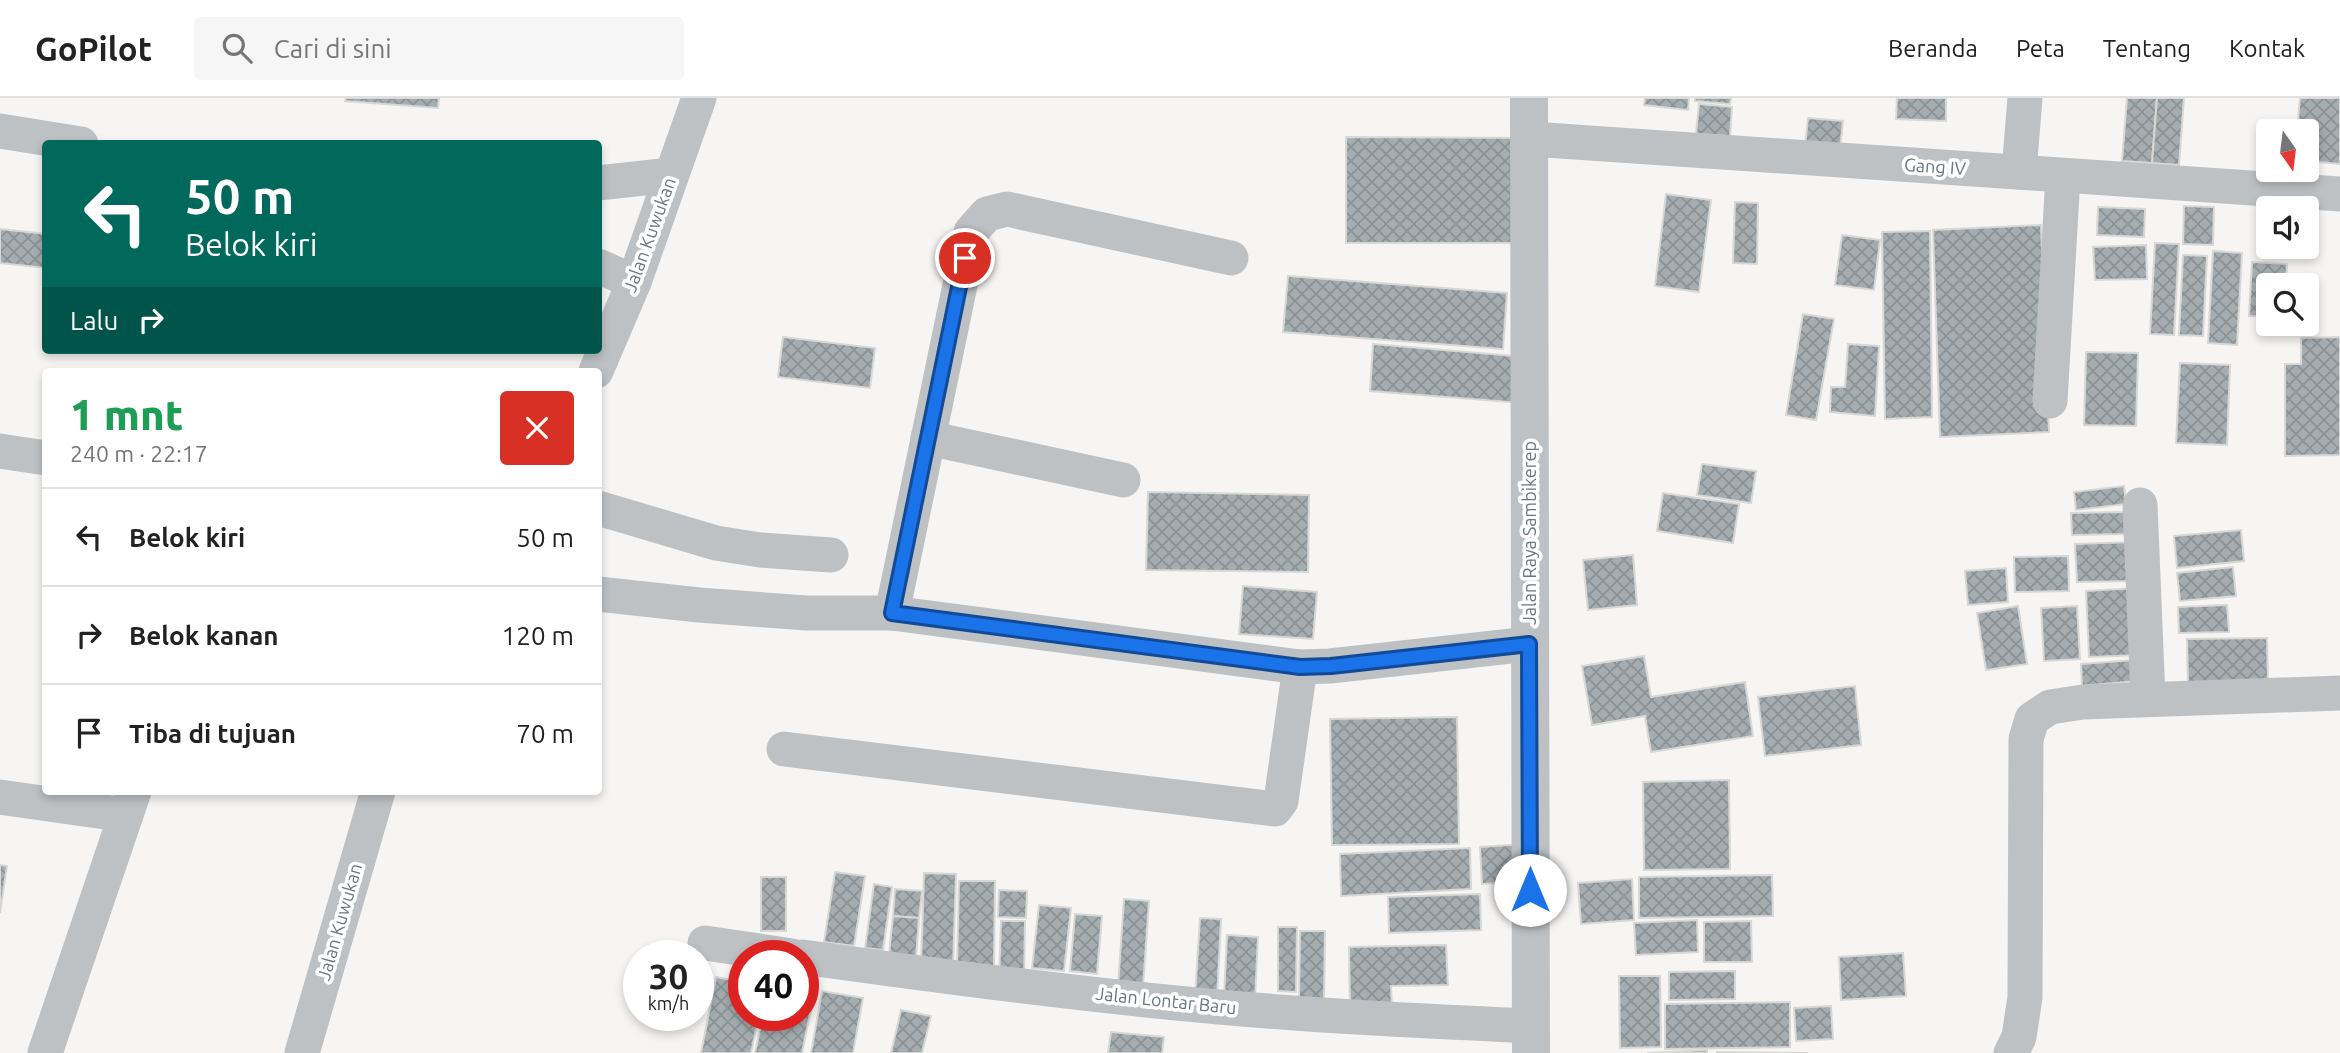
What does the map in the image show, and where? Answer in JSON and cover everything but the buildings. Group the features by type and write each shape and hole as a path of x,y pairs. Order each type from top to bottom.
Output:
{"street":[{"name":"Jalan Kuwukan","path":"597,368 634,282 699,98"},
{"name":"Jalan Raya Sambikerep","path":"1529,98 1531,1040"},
{"path":"2019,172 2025,98"},
{"path":"0,131 56,140"},
{"name":"Gang IV","path":"1531,139 2340,194"},
{"path":"602,183 671,175"},
{"path":"2050,401 2063,176"},
{"path":"892,613 971,232 987,214 1007,209 1231,258"},
{"path":"602,268 634,282"},
{"path":"928,438 1123,480"},
{"path":"0,451 42,457"},
{"path":"2140,505 2148,698"},
{"path":"602,509 716,543 760,550 831,555"},
{"path":"602,594 806,613 892,613 1300,667 1331,666 1529,644"},
{"path":"784,750 1269,810 1279,806 1281,801 1300,667"},
{"path":"2011,1053 2019,1037 2025,997 2026,739 2032,719 2050,707 2083,702 2340,693"},
{"name":"Jalan Kuwukan","path":"302,1053 377,795"},
{"path":"0,797 130,803 45,1053"},
{"name":"Jalan Lontar Baru","path":"819,959 956,978 1531,1040"}],"route":[{"path":"965,258 892,613 1300,667 1331,666 1529,644 1530,890"}]}
